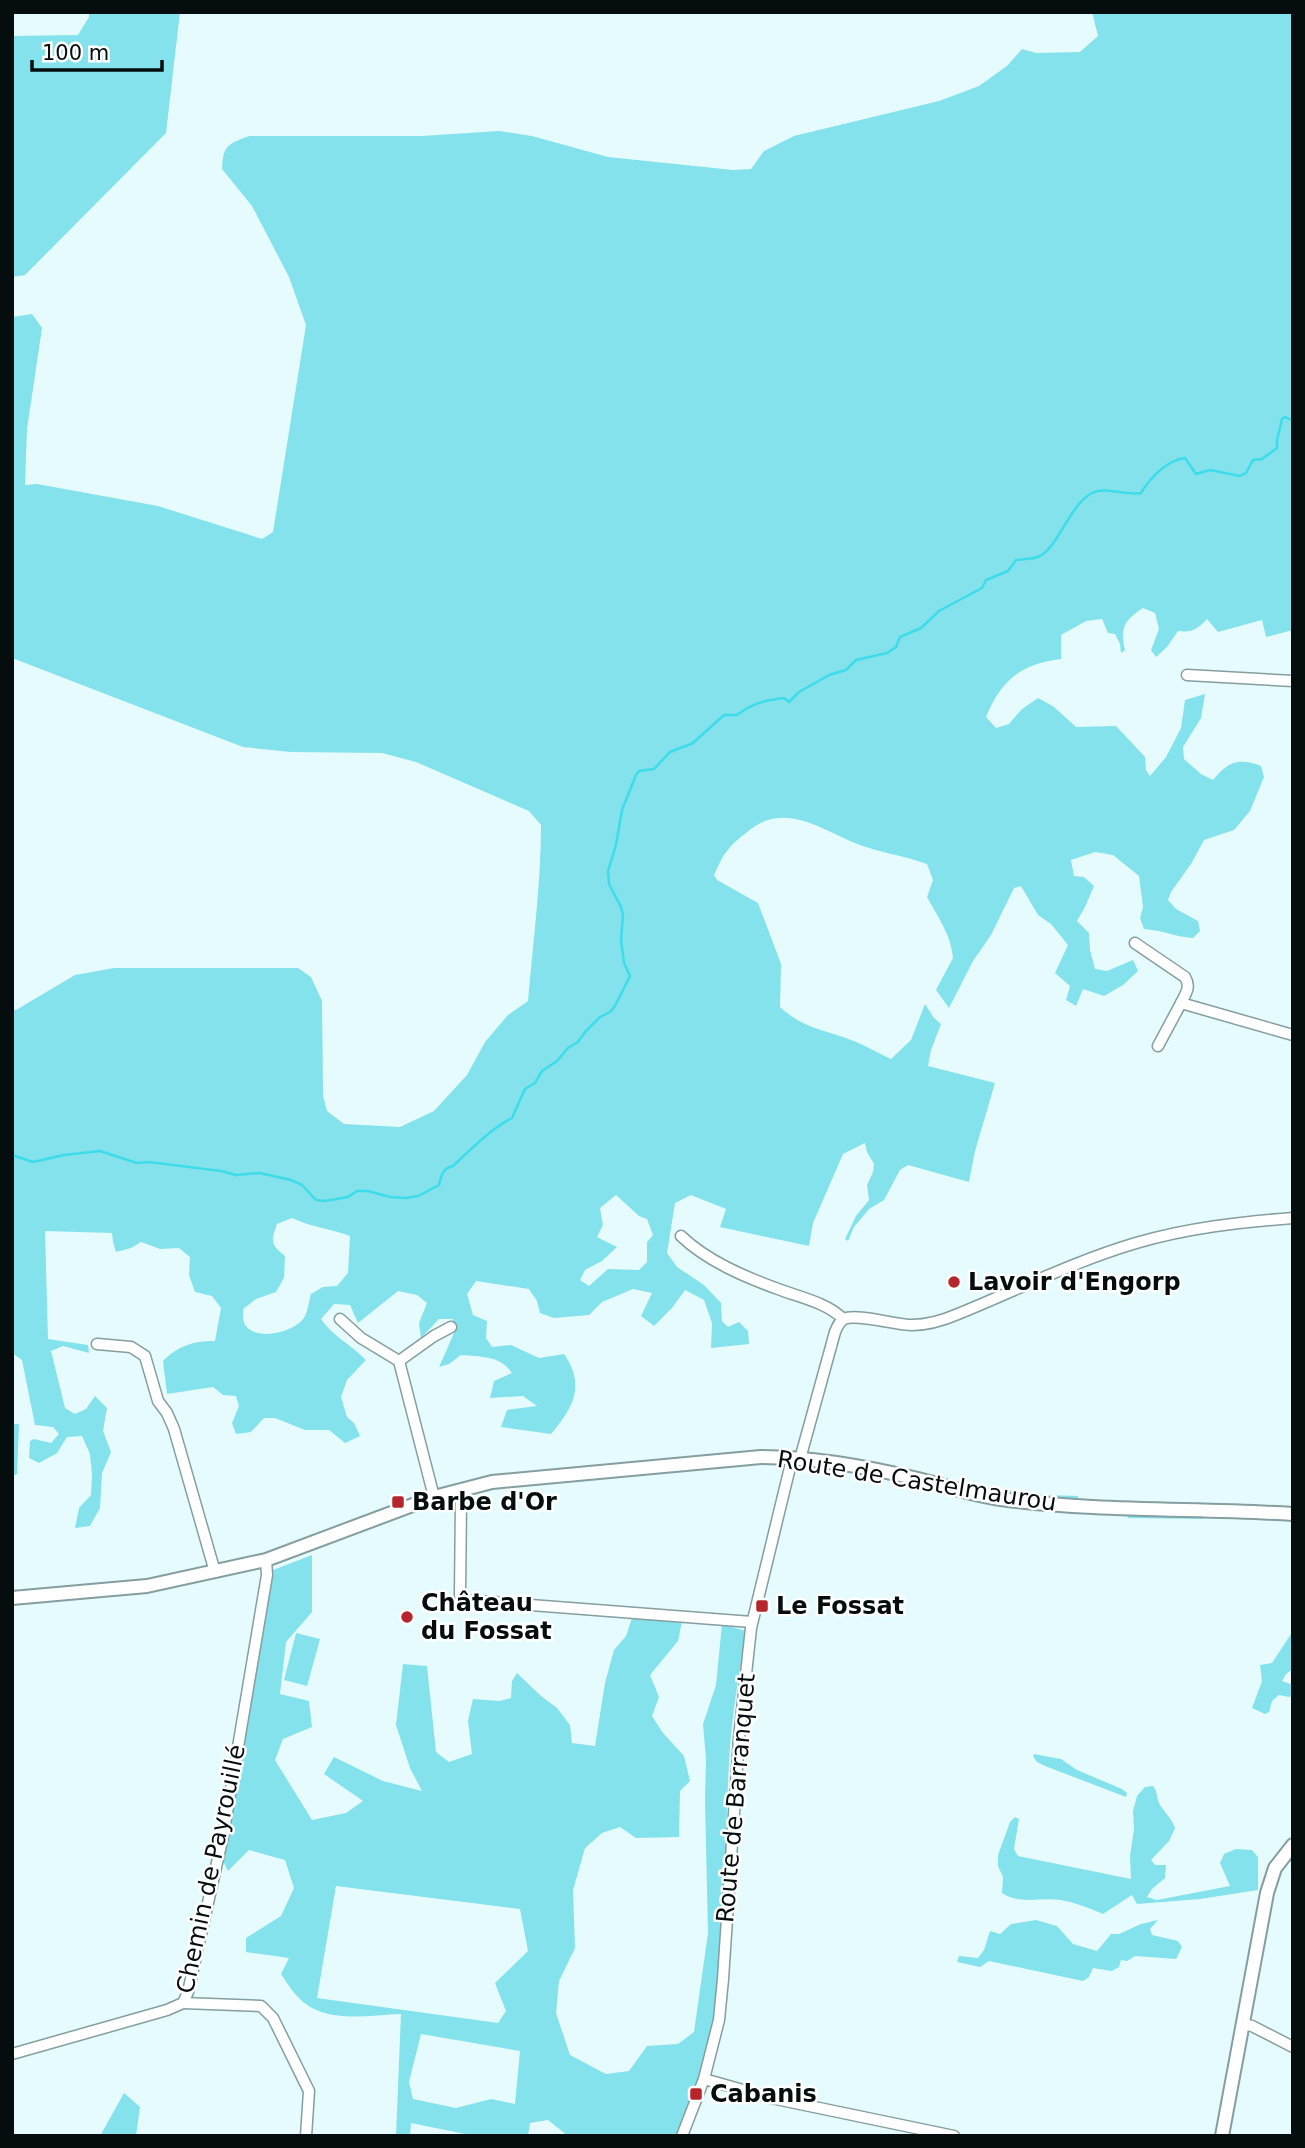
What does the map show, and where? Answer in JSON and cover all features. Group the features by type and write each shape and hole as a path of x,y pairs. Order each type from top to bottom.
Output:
{"street":[{"path":"1187,675 1293,681"},
{"path":"1135,943 1185,977 1189,987 1158,1046"},
{"path":"1181,1003 1293,1035"},
{"path":"681,1236 694,1248 732,1269 830,1309 843,1320 858,1318 913,1325 957,1315 1022,1286 1136,1243 1229,1224 1293,1218"},
{"path":"340,1319 361,1338 398,1361 434,1497"},
{"name":"Route de Barranquet","path":"682,2136 704,2080 714,2044 721,2000 739,1738 752,1622 796,1459 835,1332 843,1320"},
{"path":"398,1361 451,1327"},
{"path":"97,1344 131,1347 139,1350 148,1363 158,1401 174,1429 215,1572"},
{"name":"Route de Castelmaurou","path":"12,1598 147,1586 266,1560 434,1497 492,1482 761,1457 796,1459 889,1473 995,1498 1037,1503 1293,1514"},
{"path":"458,1490 461,1500 460,1595 466,1600 752,1622"},
{"name":"Chemin de Payrouillé","path":"12,2054 167,2010 183,2003 188,1992 223,1836 267,1576 266,1560"},
{"path":"1222,2136 1267,1893 1275,1868 1293,1845"},
{"path":"183,2003 261,2006 273,2018 309,2091 306,2136"},
{"path":"1242,2024 1252,2026 1293,2047"},
{"path":"704,2080 771,2098 954,2136"}],"shaded area":[{"path":"89,12 180,12 166,133 25,275 12,277 12,36 78,35 89,17"},
{"path":"1092,12 1293,12 1293,630 1266,637 1262,620 1218,632 1207,619 1194,629 1178,631 1156,657 1151,650 1159,629 1155,613 1143,608 1128,621 1123,630 1125,650 1121,653 1115,634 1108,633 1102,619 1086,621 1061,635 1061,659 1035,665 1014,676 998,693 986,717 996,728 1009,724 1022,709 1038,698 1054,707 1076,727 1116,726 1145,757 1146,770 1150,776 1166,757 1181,728 1185,700 1205,694 1201,718 1183,747 1184,759 1201,774 1213,780 1229,765 1240,762 1261,766 1264,777 1250,811 1234,830 1204,840 1171,892 1168,900 1176,909 1198,921 1200,931 1193,938 1144,929 1140,918 1143,907 1139,876 1113,855 1095,852 1071,860 1074,876 1084,877 1094,886 1077,921 1089,933 1095,969 1107,971 1133,960 1138,971 1123,985 1104,996 1083,989 1076,1006 1066,1000 1070,986 1055,973 1068,945 1051,924 1038,915 1021,886 1014,888 991,935 973,961 949,1008 936,990 953,958 952,950 927,897 933,880 927,864 860,845 803,821 774,818 760,823 731,846 714,875 717,880 758,903 781,964 780,1007 806,1024 856,1042 891,1059 911,1040 925,1004 941,1024 928,1066 995,1083 969,1182 908,1165 900,1170 884,1200 869,1209 854,1227 848,1241 845,1239 856,1216 869,1200 867,1185 874,1164 865,1143 843,1154 813,1223 809,1246 720,1227 726,1209 691,1195 675,1203 667,1253 677,1267 704,1285 721,1303 722,1321 728,1327 739,1322 748,1331 749,1344 711,1348 712,1323 704,1300 685,1290 654,1326 641,1316 652,1293 633,1289 602,1302 589,1315 554,1318 540,1313 537,1301 529,1289 476,1281 467,1294 473,1315 487,1321 486,1338 492,1347 511,1345 539,1358 564,1354 571,1366 574,1396 571,1406 551,1434 501,1427 507,1410 537,1406 523,1396 490,1398 494,1381 512,1373 496,1360 461,1355 449,1364 439,1367 454,1333 453,1319 439,1319 421,1338 419,1323 427,1303 417,1295 398,1291 358,1323 350,1305 334,1304 321,1319 366,1360 347,1380 341,1397 347,1417 354,1423 360,1436 345,1443 329,1430 305,1430 275,1418 264,1418 251,1432 236,1434 232,1423 239,1406 236,1396 223,1395 213,1387 167,1394 163,1361 186,1345 215,1341 221,1308 212,1296 195,1292 189,1275 190,1257 179,1248 160,1249 141,1242 116,1252 112,1233 45,1231 48,1339 88,1345 89,1353 63,1346 51,1351 65,1408 75,1414 86,1409 95,1396 107,1408 103,1431 111,1452 102,1473 100,1508 90,1526 75,1528 79,1508 91,1495 90,1454 82,1436 67,1437 57,1453 39,1463 29,1458 30,1441 34,1439 51,1443 59,1434 53,1427 35,1425 22,1360 12,1353 12,1010 75,975 114,968 298,968 311,977 322,1001 323,1096 327,1111 344,1124 400,1127 434,1111 467,1075 485,1042 508,1015 528,1001 541,825 529,811 416,762 382,753 291,752 243,747 12,658 12,317 32,314 42,328 27,429 25,485 37,484 158,506 262,539 273,532 306,325 289,277 252,206 222,169 225,150 231,144 249,136 422,136 499,131 532,136 608,157 733,170 751,169 764,151 794,136 939,101 979,86 1007,66 1022,49 1036,53 1080,52 1098,36","holes":["616,1195 639,1216 647,1219 653,1235 647,1242 647,1262 639,1270 608,1269 589,1286 580,1280 585,1270 602,1261 617,1247 597,1237 603,1225 600,1208","292,1218 350,1236 348,1273 337,1286 323,1287 311,1294 305,1316 295,1326 271,1334 255,1332 245,1325 243,1309 256,1299 276,1292 284,1278 285,1256 274,1245 273,1238 277,1224"]},
{"path":"12,1424 19,1424 17,1474 12,1476"},
{"path":"1004,1490 1078,1496 1078,1499 1076,1501 1003,1494"},
{"path":"1127,1514 1203,1516 1203,1519 1128,1518"},
{"path":"312,1555 312,1612 286,1642 280,1694 309,1701 312,1727 283,1739 275,1760 312,1820 346,1813 363,1801 324,1774 334,1757 383,1781 422,1791 410,1768 396,1725 403,1664 427,1666 436,1752 449,1762 472,1754 468,1721 473,1699 500,1701 511,1698 512,1681 517,1673 557,1708 570,1725 572,1743 595,1746 605,1683 614,1650 626,1636 632,1618 682,1621 678,1641 650,1675 659,1697 652,1716 684,1756 690,1781 680,1791 679,1837 636,1838 620,1827 602,1833 585,1848 573,1890 575,1948 559,1981 556,2013 570,2055 606,2074 629,2071 647,2046 678,2044 694,2032 708,1933 706,1759 703,1724 716,1685 722,1624 746,1631 730,1746 723,1926 716,2007 699,2087 678,2136 568,2136 548,2120 530,2123 528,2136 475,2136 411,2123 410,2136 396,2136 401,2014 346,2016 319,2011 297,1996 281,1974 289,1958 246,1952 246,1938 281,1916 294,1888 285,1860 249,1850 228,1871 223,1861 273,1570","holes":["336,1886 520,1909 528,1951 495,1983 506,2011 498,2023 317,1998","421,2034 520,2051 515,2104 491,2099 456,2108 413,2099 409,2082"]},
{"path":"1293,1631 1293,1669 1282,1681 1293,1685 1293,1695 1279,1695 1265,1714 1252,1708 1262,1681 1260,1665 1272,1663"},
{"path":"296,1633 320,1639 307,1686 284,1680"},
{"path":"1034,1754 1061,1759 1077,1770 1122,1789 1127,1793 1126,1797 1045,1766 1037,1762"},
{"path":"1153,1786 1159,1803 1175,1828 1169,1841 1151,1860 1155,1865 1166,1865 1165,1878 1147,1897 1157,1900 1230,1886 1220,1863 1224,1854 1236,1849 1252,1850 1258,1857 1258,1890 1200,1899 1137,1904 1132,1895 1103,1914 1061,1900 1023,1900 1002,1893 1003,1877 998,1866 998,1855 1010,1822 1015,1817 1019,1819 1014,1849 1018,1856 1131,1879 1133,1811 1137,1796 1145,1787"},
{"path":"1036,1920 1057,1926 1073,1944 1097,1951 1111,1934 1119,1934 1158,1920 1150,1929 1152,1935 1178,1941 1182,1947 1176,1959 1135,1956 1127,1961 1121,1960 1119,1967 1112,1971 1093,1968 1089,1977 1083,1981 989,1961 980,1967 957,1962 959,1956 978,1958 984,1950 990,1931 1000,1934 1011,1924"},
{"path":"124,2093 140,2107 136,2136 100,2136"}],"waterway":[{"path":"12,1155 33,1162 100,1151 137,1163 149,1162 236,1175 260,1173 291,1180 302,1185 316,1200 325,1201 348,1197 357,1191 406,1198 418,1196 439,1185 445,1170 489,1133 512,1118 525,1089 535,1083 542,1071 578,1042 600,1017 610,1012 630,976 624,963 621,940 623,915 609,884 608,871 622,810 639,771 654,769 670,752 693,743 724,715 737,715 753,705 771,700 784,698 789,702 799,692 829,675 846,670 856,660 887,653 896,647 900,637 921,628 939,611 982,588 986,580 1008,571 1016,560 1036,558 1045,552 1077,507 1092,493 1103,490 1141,493 1160,471 1172,462 1185,458 1196,474 1210,470 1240,476 1246,473 1253,460 1262,459 1277,448 1282,419 1285,417 1293,421"}],"place":[{"name":"Lavoir d'Engorp","path":"954,1282"},
{"name":"Barbe d'Or","path":"398,1502"},
{"name":"Le Fossat","path":"762,1606"},
{"name":"Château du Fossat","path":"407,1617"},
{"name":"Cabanis","path":"696,2094"}]}
